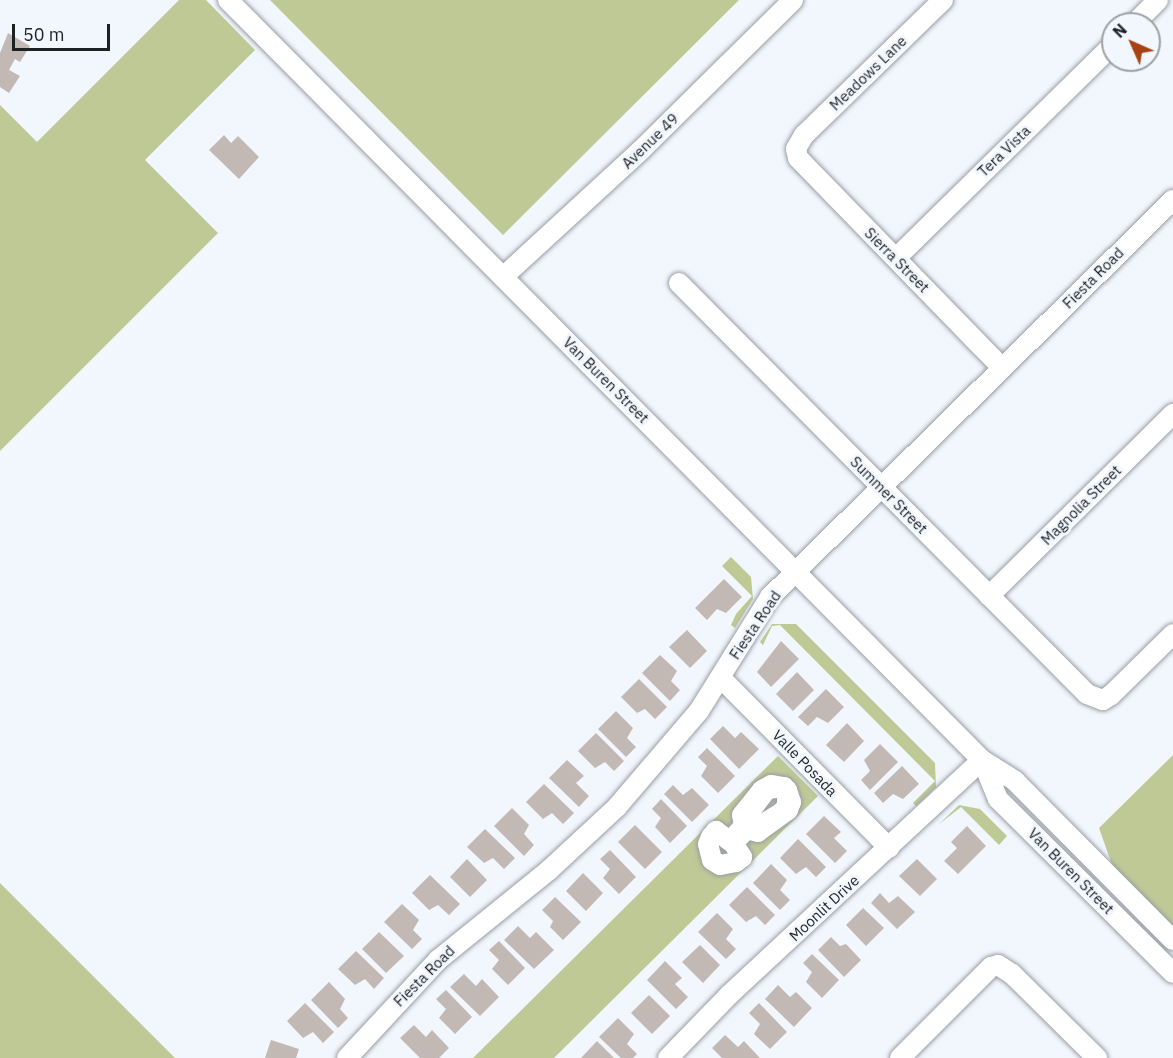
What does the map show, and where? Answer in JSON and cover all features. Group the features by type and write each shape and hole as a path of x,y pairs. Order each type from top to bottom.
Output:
{"street":[{"name":"Van Buren Street","path":"228,0 982,760 1015,781 1173,940"},
{"name":"Avenue 49","path":"503,277 640,151 793,0"},
{"path":"1146,12 1158,0"},
{"name":"Meadows Lane","path":"796,149 804,135 938,2"},
{"name":"Tera Vista","path":"896,258 1101,57"},
{"name":"Sierra Street","path":"796,149 801,165 896,258 1002,368"},
{"name":"Fiesta Road","path":"347,1058 438,960 549,870 617,807 675,743 721,678 770,597 1173,200"},
{"name":"Summer Street","path":"679,284 1087,694 1103,700 1173,634"},
{"name":"Magnolia Street","path":"989,596 1173,414"},
{"name":"Valle Posada","path":"721,678 889,848"},
{"name":"Van Buren Street","path":"982,760 998,798 1173,973"},
{"name":"Moonlit Drive","path":"669,1058 729,995 982,760"},
{"path":"771,785 784,788 767,789 749,813 751,823 764,822 784,810 787,790 791,802 786,813 758,832 747,829 733,843 742,857 736,862 720,865 712,860 708,844 716,831 730,841 744,826 742,815 762,790 771,785"},
{"path":"900,1058 992,967 998,965 1012,974 1097,1058"}],"green space":[{"path":"179,0 206,0 255,50 145,160 218,233 0,451 0,105 37,142"},
{"path":"270,0 739,0 503,235"},
{"path":"731,557 751,577 753,599 735,628 731,625 736,614 752,596 722,566"},
{"path":"772,624 796,624 935,763 936,787 916,806 913,803 935,781 780,625 772,626 763,645 760,642"},
{"path":"1173,755 1173,926 1112,865 1099,828"},
{"path":"778,756 818,796 554,1058 473,1058"},
{"path":"959,805 980,809 1007,836 999,845 961,807 938,825"},
{"path":"0,883 175,1058 0,1058"}],"building":[{"path":"8,33 30,46 20,62 15,59 9,70 20,76 9,93 0,87 0,53"},
{"path":"224,135 231,143 238,136 259,157 239,179 209,150"},
{"path":"724,579 742,597 726,613 717,609 707,620 695,608"},
{"path":"687,630 707,651 690,668 669,647"},
{"path":"781,641 799,659 771,687 757,672"},
{"path":"660,655 677,671 671,681 680,690 670,701 642,673"},
{"path":"797,672 814,690 793,711 776,694"},
{"path":"639,679 667,707 655,719 645,709 637,713 621,697"},
{"path":"826,689 844,707 828,723 817,717 808,726 798,717"},
{"path":"616,711 633,728 627,738 636,747 626,757 598,729"},
{"path":"847,723 864,741 844,762 826,745"},
{"path":"723,726 735,738 741,732 759,749 739,769 710,739"},
{"path":"596,733 624,761 614,771 605,762 595,768 578,751"},
{"path":"880,744 898,762 870,790 861,780 870,771 864,760"},
{"path":"707,748 735,776 718,793 701,776 707,766 698,757"},
{"path":"567,760 584,776 576,783 589,796 579,807 549,778"},
{"path":"902,766 919,784 903,799 893,794 883,803 874,793"},
{"path":"544,784 574,813 563,824 552,813 543,819 526,802"},
{"path":"673,785 683,795 692,788 709,805 692,822 664,794"},
{"path":"661,799 687,826 670,843 655,827 661,818 652,809"},
{"path":"512,808 529,825 524,834 534,845 524,856 494,826"},
{"path":"824,816 841,832 834,838 847,851 835,863 806,834"},
{"path":"635,825 662,852 645,869 618,842"},
{"path":"967,826 986,846 958,874 944,861 957,848 951,842"},
{"path":"485,829 515,858 504,869 493,858 484,863 467,847"},
{"path":"798,839 826,867 816,877 806,867 796,874 780,858"},
{"path":"610,850 636,877 619,894 603,878 610,869 600,859"},
{"path":"467,859 487,880 470,897 450,877"},
{"path":"917,859 937,879 920,896 899,876"},
{"path":"771,864 787,880 780,890 790,900 780,910 753,883"},
{"path":"583,873 603,893 586,911 566,891"},
{"path":"430,875 460,904 449,915 438,905 429,910 412,893"},
{"path":"747,887 775,915 765,925 756,916 746,922 729,905"},
{"path":"880,893 889,903 898,896 915,912 897,929 871,903"},
{"path":"555,897 581,922 563,940 550,927 553,921 542,910"},
{"path":"402,904 419,920 413,930 422,939 412,949 384,922"},
{"path":"863,908 884,928 866,946 846,925"},
{"path":"717,913 733,929 726,939 736,949 726,959 698,932"},
{"path":"518,926 530,938 536,932 554,950 534,969 504,940"},
{"path":"379,932 404,956 386,973 362,949"},
{"path":"831,937 840,946 846,944 861,960 844,977 818,950"},
{"path":"499,941 525,968 508,985 492,969 499,960 489,950"},
{"path":"700,945 720,965 703,983 682,962"},
{"path":"356,951 384,978 374,989 365,979 355,985 338,969"},
{"path":"812,954 839,980 822,998 806,982 812,972 803,963"},
{"path":"665,961 682,978 675,984 688,997 676,1009 647,980"},
{"path":"464,974 476,986 482,979 499,997 480,1016 450,987"},
{"path":"329,982 345,999 340,1009 348,1018 338,1028 311,1000"},
{"path":"778,985 790,997 796,992 812,1008 794,1027 765,999"},
{"path":"446,990 472,1017 455,1034 439,1018 446,1009 436,999"},
{"path":"649,995 670,1016 652,1034 631,1013"},
{"path":"305,1003 334,1032 323,1043 313,1032 303,1038 287,1021"},
{"path":"759,1003 787,1032 770,1049 754,1034 760,1024 749,1013"},
{"path":"618,1018 634,1034 627,1044 637,1054 633,1058 621,1058 599,1037"},
{"path":"414,1025 426,1037 432,1030 449,1048 439,1058 420,1058 400,1038"},
{"path":"725,1035 738,1047 744,1041 760,1058 722,1058 712,1048"},
{"path":"271,1040 299,1049 296,1058 265,1058"},
{"path":"597,1041 614,1058 581,1058"}]}
